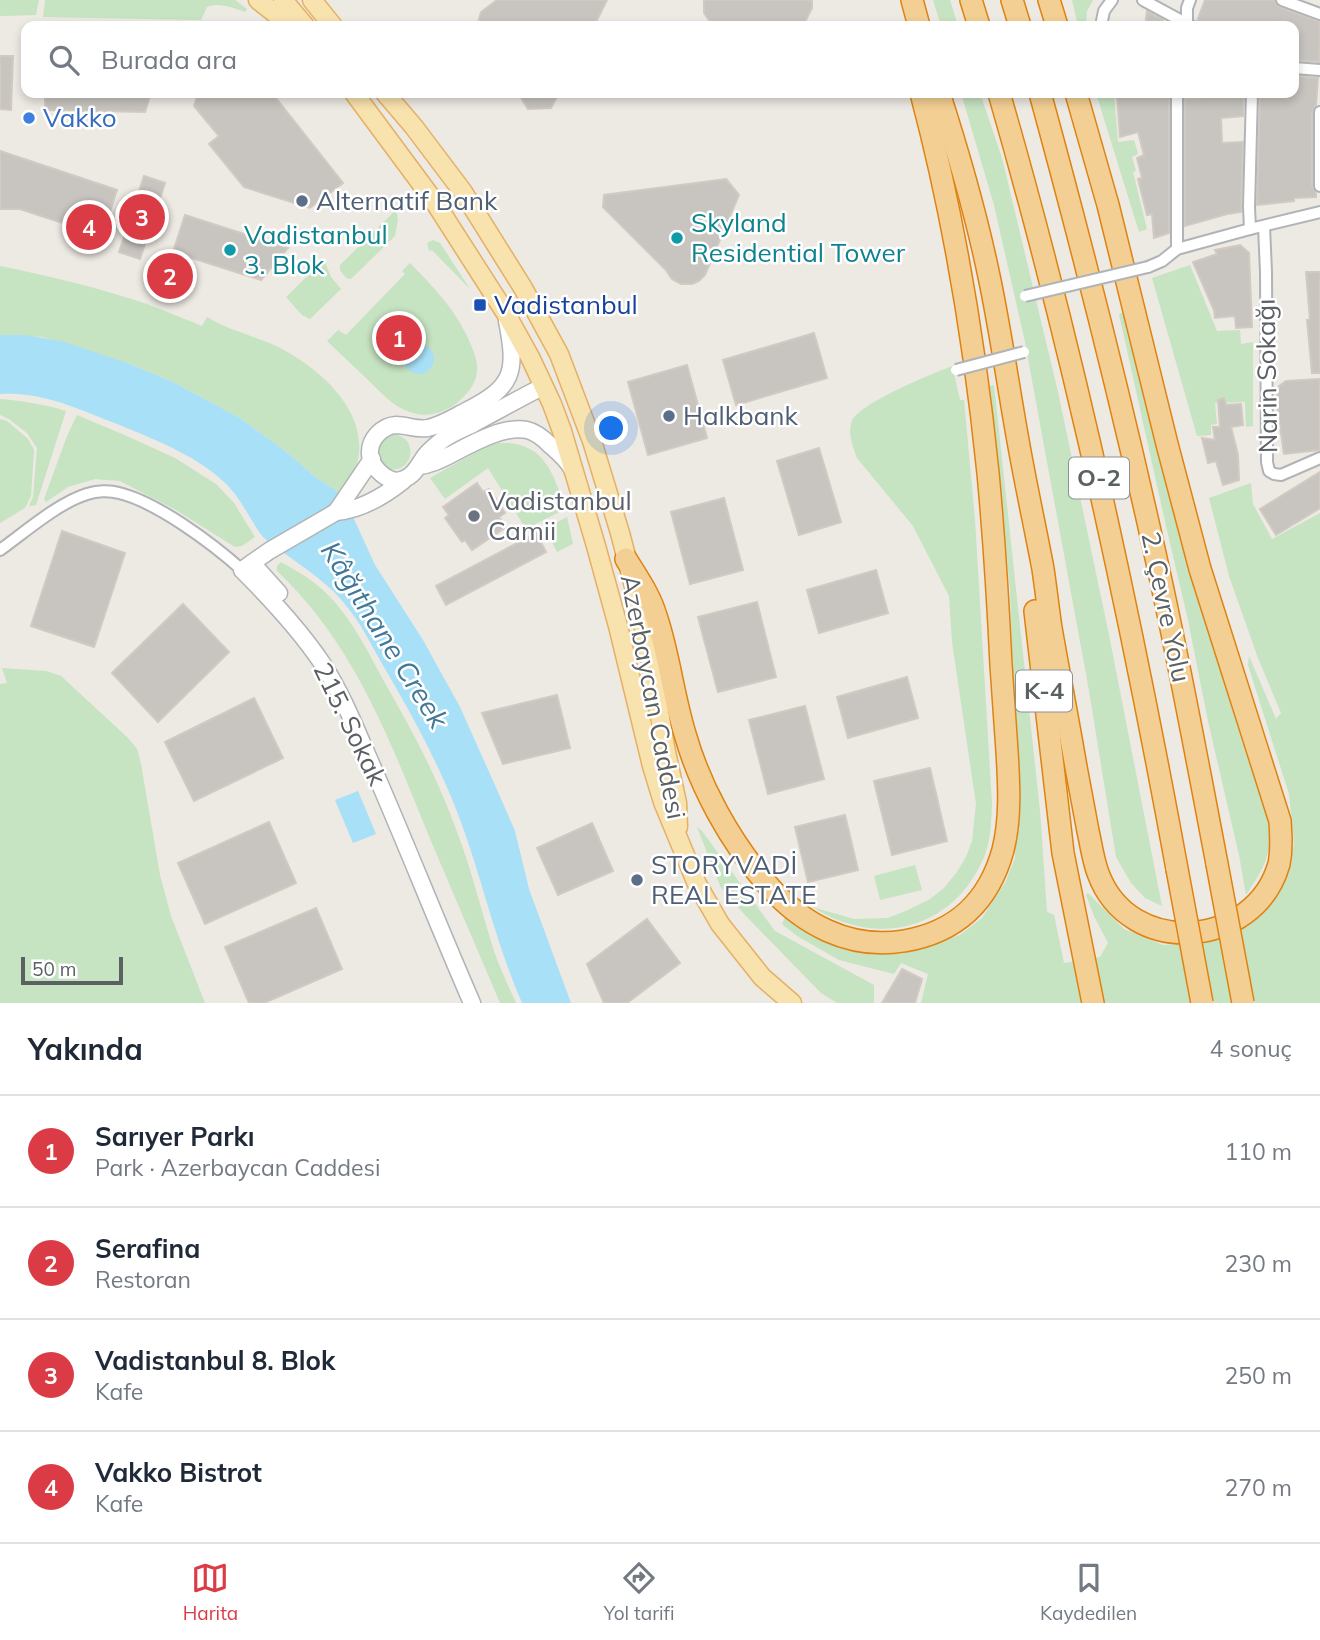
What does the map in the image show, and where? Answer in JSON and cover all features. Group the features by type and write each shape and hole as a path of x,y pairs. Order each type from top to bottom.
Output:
{"highway":[{"path":"897,0 903,21"},
{"path":"912,0 918,21"},
{"path":"971,0 977,21"},
{"path":"1012,0 1018,21"},
{"path":"1049,0 1055,21"},
{"path":"626,559 656,614 685,734 703,784 729,831 761,877 782,900 798,915 817,927 858,941 878,943 929,935 947,928 970,911 989,885 1002,853 1009,809 1008,769 988,471 954,232 923,98"},
{"path":"941,98 964,175 990,281 1020,456 1043,569 1051,628 1098,874 1110,895 1134,920 1165,932 1180,934 1207,931 1240,917 1272,882 1279,864 1282,844 1280,821 1200,569 1108,205 1077,98"},
{"name":"2. Çevre Yolu","path":"1000,98 1038,231 1100,484 1133,639 1202,1003"},
{"name":"2. Çevre Yolu","path":"1041,98 1100,316 1158,567 1244,1003"},
{"name":"K-4","path":"1020,456 1056,796 1069,885 1093,1003"}],"main road":[{"path":"258,0 285,21"},
{"path":"283,0 300,21"},
{"path":"312,0 329,21"},
{"name":"Azerbaycan Caddesi","path":"358,98 434,201 506,312 544,386 562,431 596,546 652,766 663,802 679,838"},
{"name":"Azerbaycan Caddesi","path":"389,98 463,192 523,288 559,354 592,441 640,613 677,803 679,838"},
{"path":"544,386 559,368 559,354"},
{"path":"679,838 697,884 720,924 762,977 792,1003"}],"street":[{"path":"1102,21 1104,12 1112,0"},
{"path":"1143,0 1180,21"},
{"path":"1188,21 1187,8 1190,0"},
{"path":"1282,0 1320,14"},
{"path":"1299,68 1320,70"},
{"path":"1177,98 1177,249"},
{"path":"1250,229 1252,98"},
{"path":"1320,112 1320,186"},
{"path":"1026,296 1148,267 1163,261 1177,249 1320,212"},
{"name":"Narin Sokağı","path":"1264,226 1269,471 1281,475 1320,458"},
{"path":"402,481 385,476 378,470 372,459 371,446 375,438 380,431 396,425 423,429 442,424 499,391 509,377 513,359 506,312"},
{"path":"956,370 1024,352"},
{"path":"247,566 336,512 377,499 392,490 419,466 425,456 441,441 544,386"},
{"path":"408,428 419,436 422,446 419,466"},
{"path":"419,466 435,462 499,432 516,429 529,430 537,435 569,463 575,474"},
{"path":"336,512 372,459"},
{"name":"215. Sokak","path":"0,550 76,498 88,494 116,492 147,503 247,566 310,629 349,687 484,1003"},
{"name":"215. Sokak","path":"247,566 301,634 339,692 472,1003"}],"green space":[{"path":"0,0 39,0 36,15 0,16"},
{"path":"45,0 235,0 247,9 245,12 226,6 207,7 201,20 43,17"},
{"path":"933,0 950,0 956,21 939,21"},
{"path":"1072,0 1093,0 1087,11 1086,21 1077,21"},
{"path":"962,98 982,98 1002,158 1058,392 1162,906 1145,898 1131,883 1116,857 1088,685 1025,342 994,205"},
{"path":"1098,98 1114,98 1118,142 1134,140 1138,154 1132,157 1136,171 1133,172 1147,229 1139,232"},
{"path":"396,210 398,219 395,236 351,279 346,278 340,265"},
{"path":"433,240 440,243 470,289 432,250 429,251 427,243"},
{"path":"324,260 331,277 341,289 310,319 302,315 286,297"},
{"path":"410,263 454,314 474,352 477,366 475,380 465,395 448,409 431,414 413,413 393,403 327,341 338,330 346,335 405,274 402,271"},
{"path":"1190,265 1217,331 1240,330 1241,344 1253,342 1253,426 1246,427 1245,402 1215,403 1217,424 1211,425 1211,435 1197,436 1152,278"},
{"path":"0,266 111,293 202,326 207,317 276,346 305,363 338,394 358,431 359,451 354,472 341,494 240,418 173,382 130,364 42,337 0,335"},
{"path":"1124,312 1203,615 1270,826 1265,862 1246,895 1119,314"},
{"path":"958,364 953,369 960,400 964,400 975,520 992,804 989,838 984,857 974,877 946,908 910,925 890,929 869,928 838,920 812,907 854,919 888,918 930,899 944,888 966,857 972,841 976,804 952,642 949,596 913,526 857,458 850,430 852,421 869,405 918,380"},
{"path":"994,385 1040,811 1047,912 1054,915 1064,963 1100,957 1108,943 1094,916 1086,895 1088,893 1124,929 1163,945 1211,942 1249,922 1275,896 1285,879 1294,844 1289,794 1248,665 1249,656 1276,719 1281,713 1229,576 1209,498 1251,483 1253,504 1272,539 1320,513 1320,1003 921,1003 928,974 901,963 894,974 839,960 797,936 782,924 786,915 871,952 901,954 960,935 982,918 1005,883 1015,858 1017,798 1010,590 990,386"},
{"path":"0,399 66,411 36,505 29,506 33,497 37,448 27,433 0,415"},
{"path":"77,415 175,458 216,484 234,503 255,537 242,546 235,547 176,510 120,481 95,479 68,487 46,502 44,499"},
{"path":"0,419 7,421 28,439 34,450 31,496 25,508 0,523"},
{"path":"387,435 403,438 411,451 405,465 398,469 390,469 380,464 376,448"},
{"path":"498,443 526,447 536,453 551,471 565,509 526,529 488,468 445,499 430,478 487,446"},
{"path":"567,517 573,544 557,552 545,529"},
{"path":"281,562 313,582 338,606 364,645 407,723 454,822 495,954 516,1003 500,1003 369,697 329,631 305,600 277,571"},
{"path":"2,668 46,671 61,676 137,749 160,875 171,916 205,1003 0,1003 0,684 7,683"},
{"path":"697,827 775,931 874,985 874,1003 837,1003 821,993 721,888"},
{"path":"915,865 922,890 880,900 874,876"}],"water":[{"name":"Kâğıthane Creek","path":"0,335 25,335 61,341 130,364 173,382 240,418 354,505 354,519 375,565 423,640 460,707 515,831 529,889 571,1003 522,1003 500,946 462,823 442,776 419,729 353,614 318,578 263,537 229,487 185,454 71,406 29,395 0,394"},
{"path":"419,344 430,348 434,359 430,370 419,374 408,370 404,359 408,348"},
{"path":"358,791 376,834 353,843 335,800"}],"building":[{"path":"497,0 607,0 596,21 478,21 481,12"},
{"path":"704,0 812,0 812,8 806,21 710,21 704,13"},
{"path":"1205,0 1274,0 1279,7 1320,22 1319,62 1299,60 1299,21 1197,21"},
{"path":"1147,11 1163,20 1163,21 1146,21"},
{"path":"0,56 13,56 11,110 0,109"},
{"path":"1299,76 1318,78 1316,105 1312,112 1312,186 1316,197 1257,205 1260,98 1299,98"},
{"path":"45,98 149,98 145,112 45,110"},
{"path":"196,98 276,98 343,183 310,208 244,187 209,144 219,136 194,106"},
{"path":"521,98 556,98 551,108 528,109"},
{"path":"1117,98 1169,98 1169,233 1154,238 1152,214 1147,215 1138,179 1142,178 1137,158 1144,155 1138,132 1120,137"},
{"path":"1244,98 1243,116 1221,118 1222,143 1243,142 1241,212 1185,226 1185,99"},
{"path":"0,151 117,190 102,236 20,209 0,209"},
{"path":"144,176 165,183 140,259 119,252"},
{"name":"Skyland Residential Tower","path":"726,179 739,195 705,275 692,284 681,284 672,279 603,207 604,195"},
{"name":"Vadistanbul 3. Blok","path":"185,215 288,248 261,280 173,252"},
{"path":"1240,245 1249,253 1252,327 1236,328 1235,316 1215,318 1193,262 1217,254 1215,250"},
{"path":"1306,272 1320,272 1320,373 1312,373"},
{"path":"814,333 827,378 736,405 723,360"},
{"path":"687,365 707,438 648,455 628,382"},
{"path":"1320,379 1320,450 1284,454 1278,413 1279,386 1286,381"},
{"path":"1224,398 1226,405 1241,404 1243,425 1231,427 1238,455 1239,480 1223,485 1216,461 1208,463 1202,438 1215,440 1213,427 1220,427 1218,400"},
{"path":"819,448 841,522 799,535 777,461"},
{"path":"1320,472 1320,508 1276,535 1260,509"},
{"name":"Vadistanbul Camii","path":"477,483 483,492 489,489 496,499 505,513 499,517 506,527 472,550 465,540 462,542 445,518 449,515 443,507"},
{"path":"724,498 743,570 690,584 671,512"},
{"path":"62,531 125,553 94,647 31,626"},
{"path":"536,533 546,552 446,605 436,586"},
{"path":"876,570 888,613 819,633 807,590"},
{"path":"757,602 776,677 718,692 698,617"},
{"path":"183,604 229,652 158,722 112,673"},
{"path":"907,677 918,718 848,738 837,697"},
{"path":"557,695 570,748 503,764 482,713"},
{"path":"254,698 283,758 194,801 165,742"},
{"path":"805,706 824,779 768,794 749,720"},
{"path":"930,768 947,841 892,855 874,781"},
{"path":"845,815 858,870 808,882 795,827"},
{"path":"269,822 296,883 205,924 178,863"},
{"path":"592,823 613,871 558,895 537,848"},
{"path":"316,908 342,969 264,1003 249,1003 225,947"},
{"path":"647,919 680,963 627,1003 604,1003 587,964"},
{"path":"902,969 922,979 915,1003 882,1003"}],"place":[{"name":"Vakko","path":"29,118"},
{"name":"Alternatif Bank","path":"302,201"},
{"name":"Vadistanbul 8. Blok","path":"142,217"},
{"name":"Vakko Bistrot","path":"89,227"},
{"name":"Skyland Residential Tower","path":"677,238"},
{"name":"Vadistanbul 3. Blok","path":"230,250"},
{"name":"Serafina","path":"170,276"},
{"name":"Vadistanbul","path":"480,305"},
{"name":"Sarıyer Parkı","path":"399,338"},
{"name":"Halkbank","path":"669,416"},
{"name":"Vadistanbul Camii","path":"474,516"},
{"name":"STORYVADİ REAL ESTATE","path":"637,880"}]}
